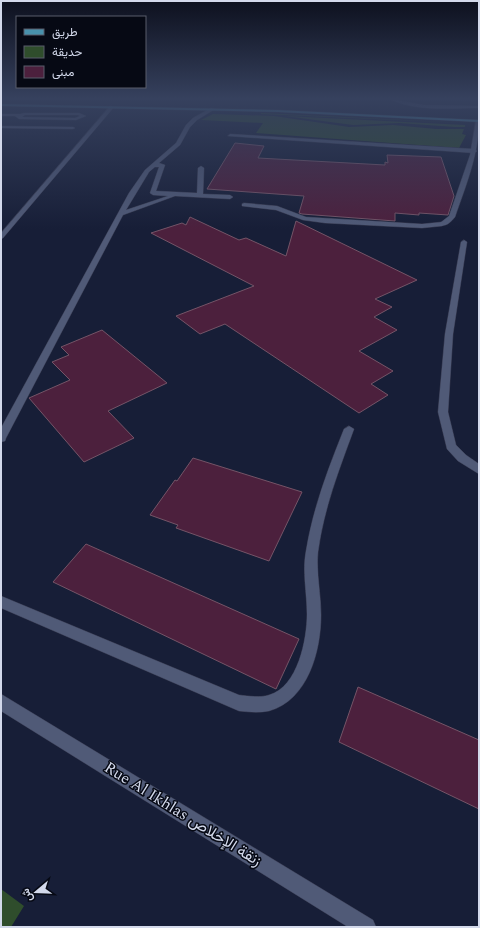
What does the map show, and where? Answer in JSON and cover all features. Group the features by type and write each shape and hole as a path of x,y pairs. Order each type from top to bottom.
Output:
{"street":[{"path":"1,237 82,142"},
{"path":"1,438 121,214 147,170 179,142"},
{"path":"341,142 474,151"},
{"path":"244,204 276,208 305,219 415,226 442,224 452,217 474,151 475,142"},
{"path":"154,165 162,165 153,193 230,197"},
{"path":"200,168 200,196"},
{"path":"121,214 176,194"},
{"path":"464,242 449,334 443,412 450,446 462,458 479,470"},
{"path":"1,602 239,704 264,705 276,701 287,693 298,681 311,646 315,616 311,580 312,553 321,506 350,429"},
{"name":"Rue Al Ikhlas زنقة الإخلاص","path":"1,702 366,927"}],"green space":[{"path":"382,142 462,142 459,148"},
{"path":"1,889 24,906 11,927 1,927"}],"building":[{"path":"235,143 264,146 258,158 385,165 385,162 388,163 387,155 441,157 454,196 448,215 395,213 395,221 302,214 299,213 304,196 207,189"},
{"path":"190,217 239,240 246,238 286,256 296,221 417,280 375,299 392,307 374,317 397,330 359,351 393,371 371,384 388,395 359,413 225,324 200,334 176,316 254,286 151,233 182,223 186,225"},
{"path":"102,330 167,383 108,411 134,438 84,462 29,398 70,380 52,362 69,355 61,347"},
{"path":"193,458 302,492 269,561 176,528 178,525 150,515"},
{"path":"86,544 299,639 276,689 53,582"},
{"path":"358,687 479,740 479,809 339,742"}]}
